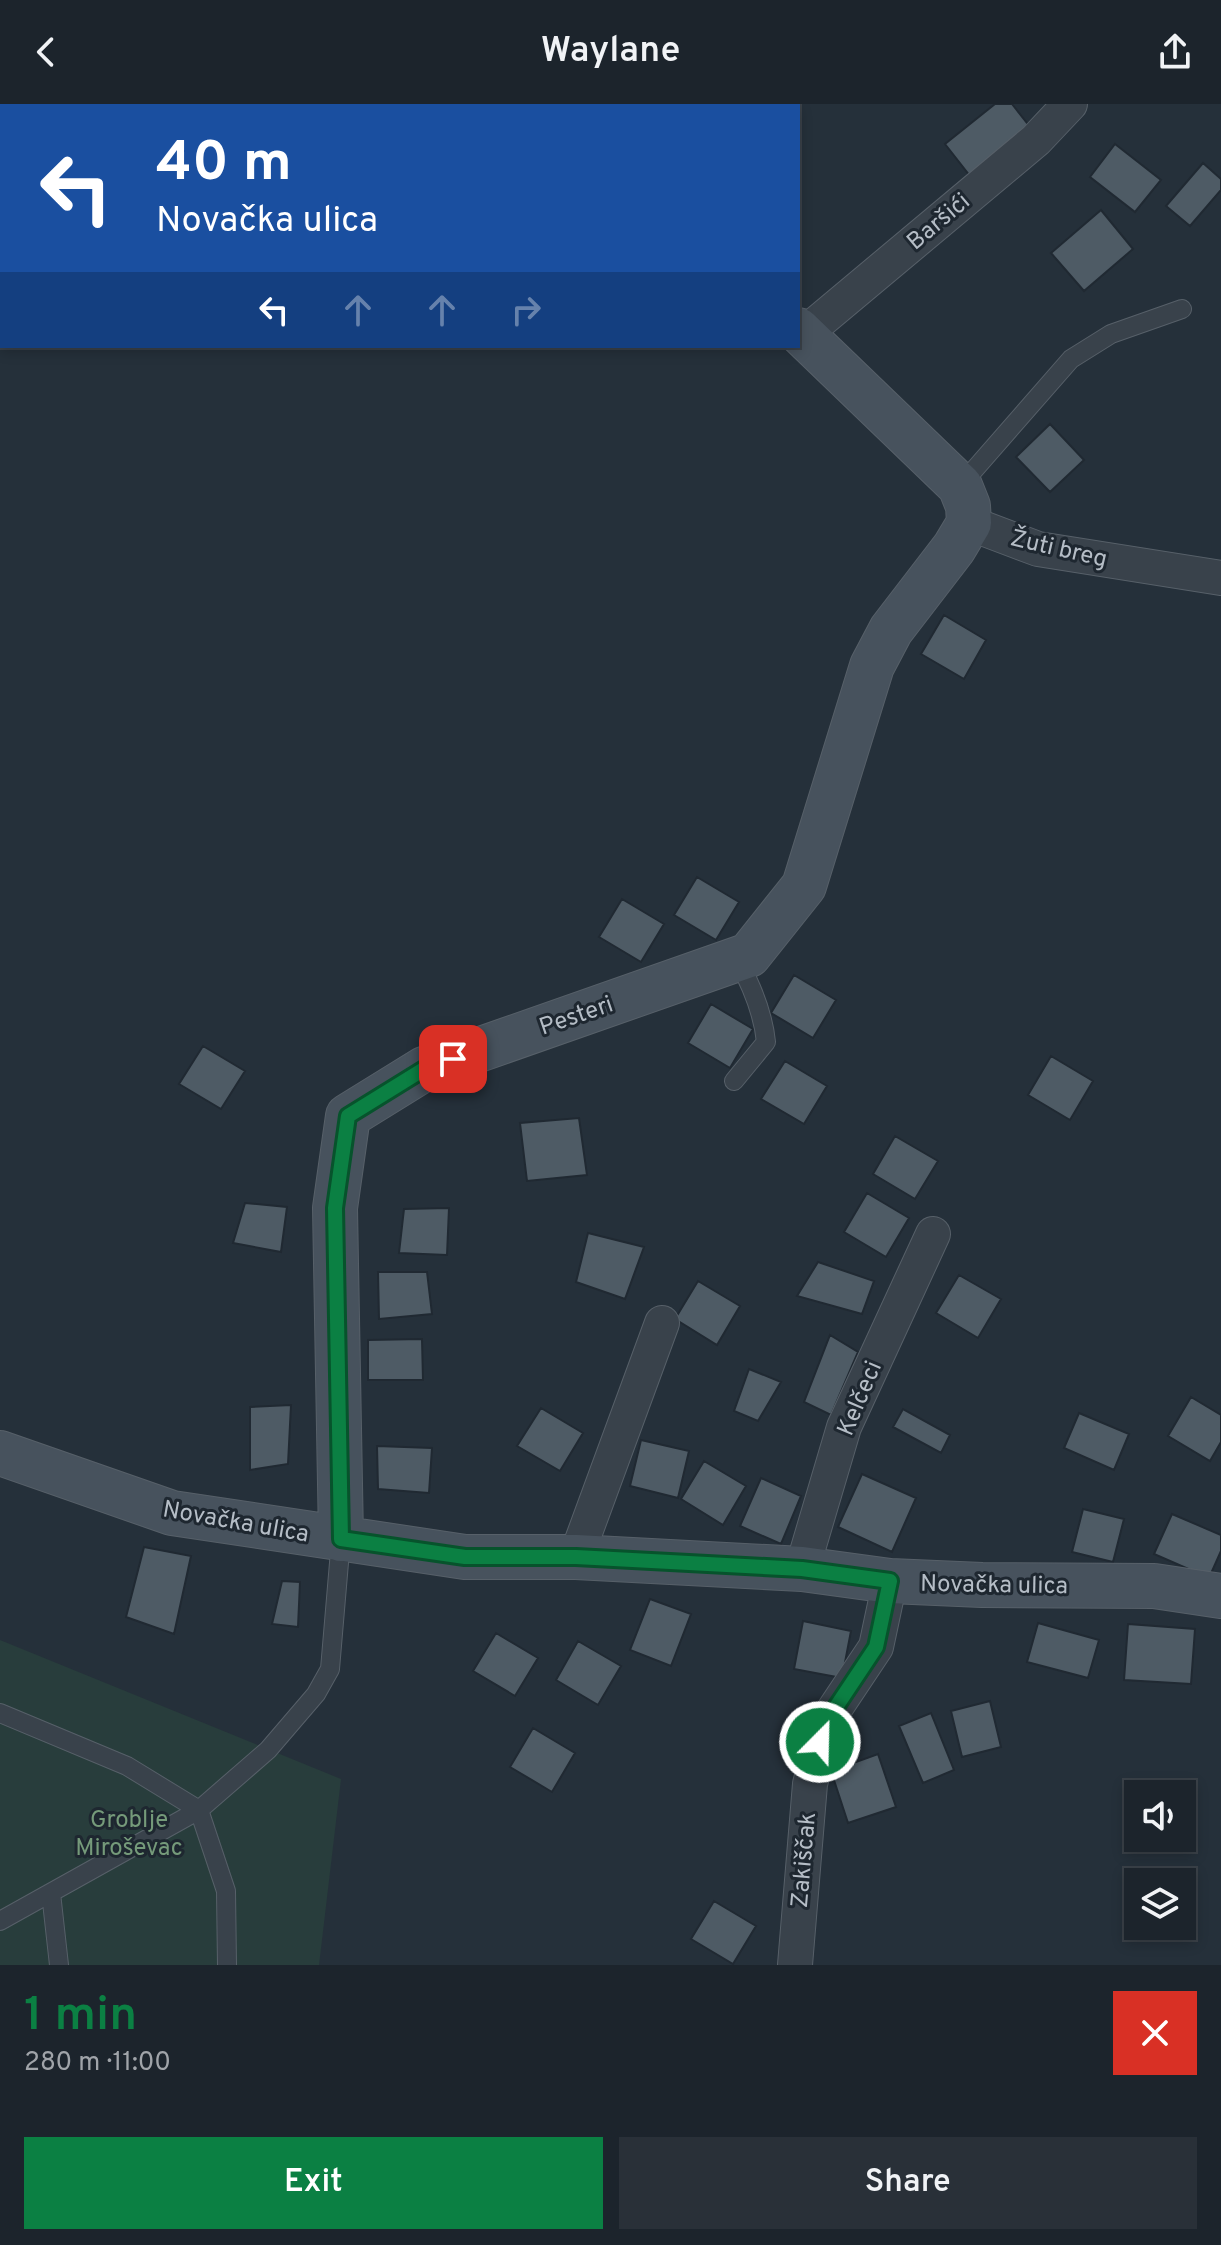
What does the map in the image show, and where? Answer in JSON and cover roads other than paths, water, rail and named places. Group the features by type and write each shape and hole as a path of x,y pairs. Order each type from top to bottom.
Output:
{"street":[{"name":"Baršići","path":"801,332 1036,140 1070,104"},
{"name":"Žuti breg","path":"801,332 964,505 1038,549 1221,578"},
{"name":"Pesteri","path":"341,1539 335,1208 348,1116 424,1069 749,955 804,886 872,666 891,630 954,548 964,505"},
{"name":"Kelčeci","path":"802,1569 844,1427 933,1234"},
{"path":"576,1557 662,1323"},
{"name":"Novačka ulica","path":"0,1453 172,1513 465,1557 576,1557 802,1569 890,1581 982,1585 1154,1586 1221,1596"},
{"name":"Zakiščak","path":"795,1965 810,1784 826,1722 876,1647 890,1581"}],"lane":[{"path":"964,505 1071,359 1111,334 1182,309"},
{"path":"734,1081 766,1042 753,988 737,959"},
{"path":"0,1921 199,1810 268,1750 316,1694 330,1669 341,1539"},
{"path":"0,1713 127,1766 199,1810 226,1891 227,1965"},
{"path":"51,1893 59,1965"}],"park label":[{"name":"Groblje Miroševac","path":"129,1833"}]}
